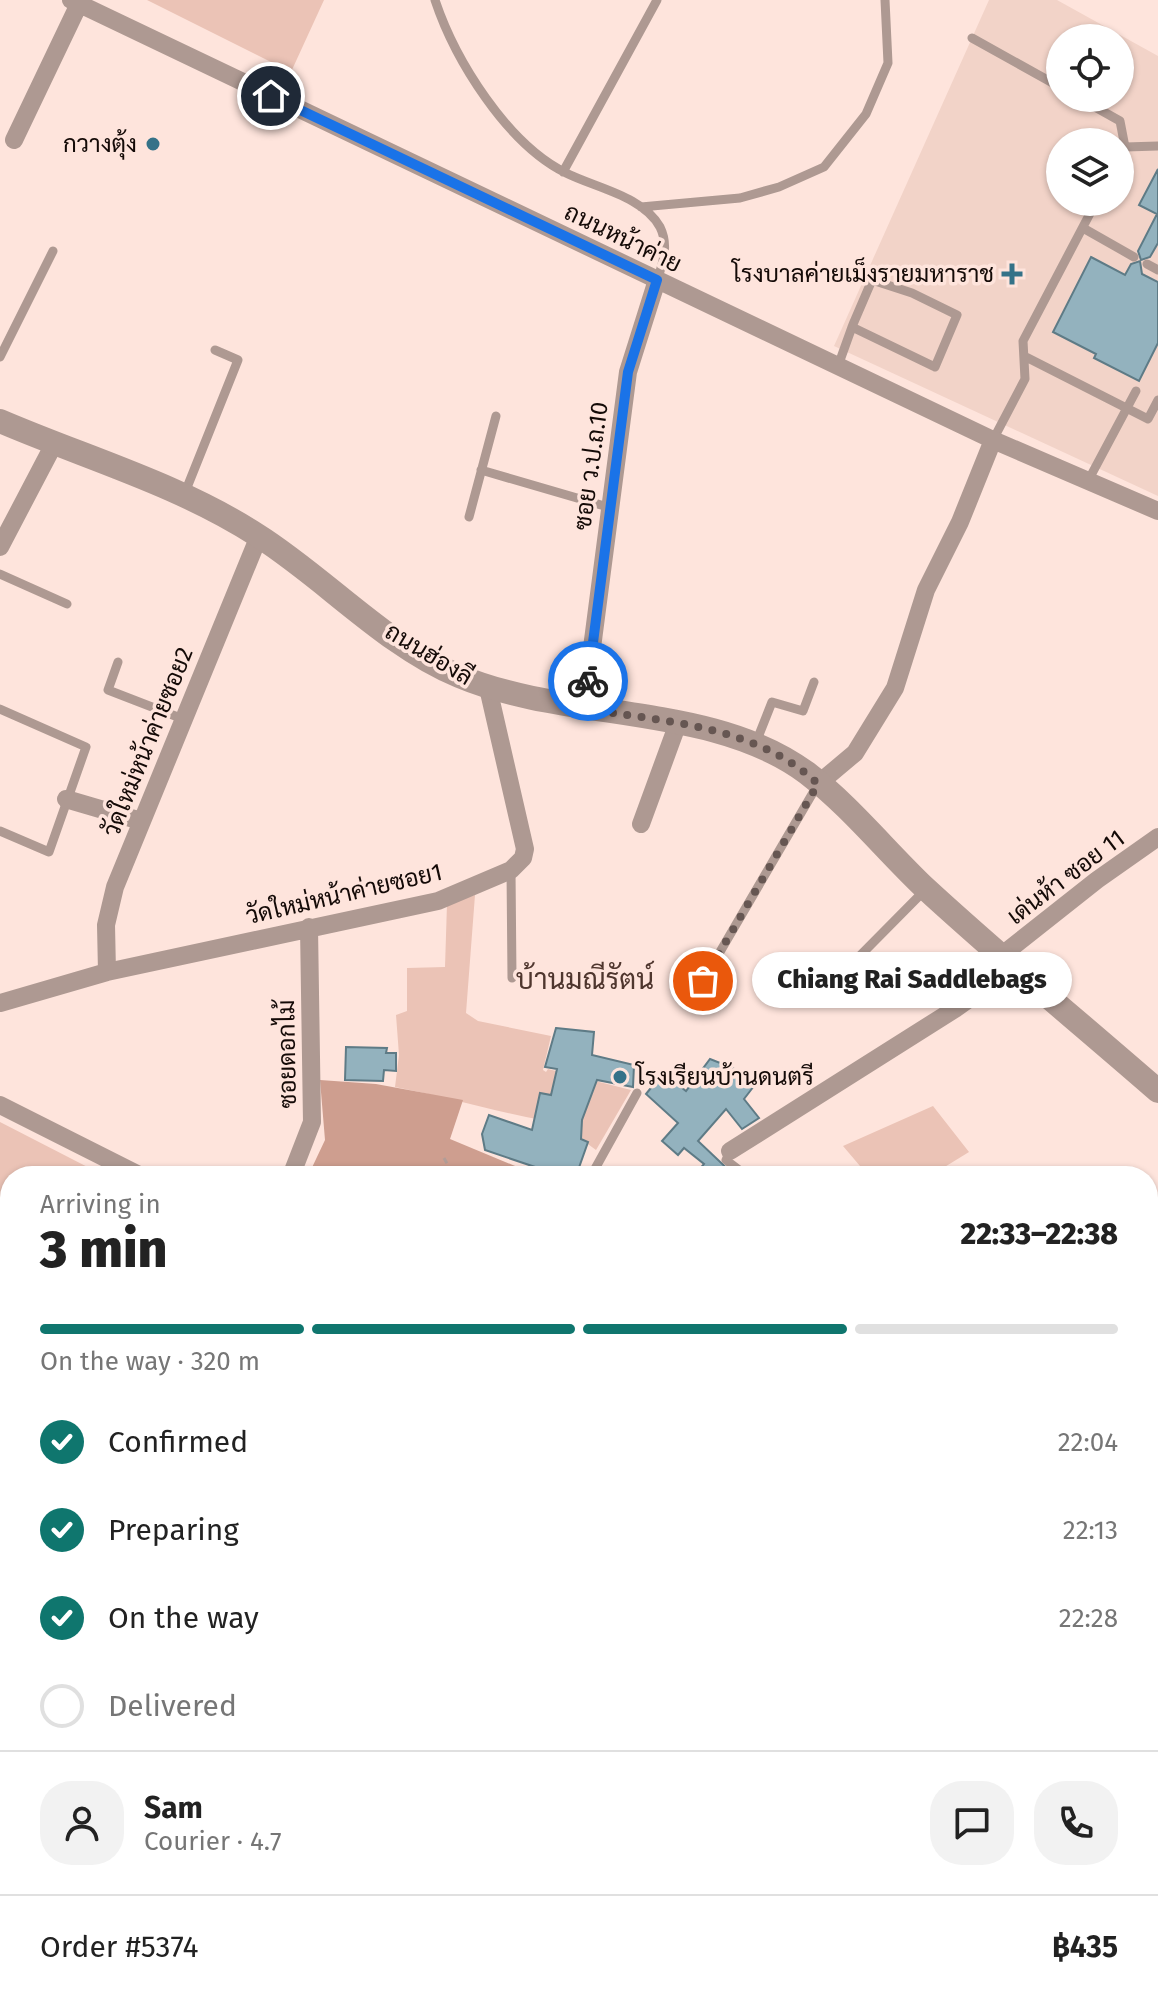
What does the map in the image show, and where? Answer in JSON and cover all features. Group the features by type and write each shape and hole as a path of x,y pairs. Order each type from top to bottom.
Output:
{"street":[{"path":"14,140 75,2"},
{"name":"ถนนหน้าค่าย","path":"75,2 993,440 1158,511"},
{"name":"ซอย ว.ป.ถ.10","path":"584,709 628,372 657,280"},
{"name":"ถนนฮ่องลี","path":"0,421 184,495 259,536 419,655 488,688 584,709 678,723 755,745 807,774 926,889 1158,1091"},
{"path":"818,784 855,753 895,688 926,590 960,522 993,440"},
{"path":"0,547 54,444"},
{"name":"วัดใหม่หน้าค่ายซอย2","path":"107,972 106,925 115,887 259,536"},
{"path":"488,688 525,849 523,858 511,870"},
{"path":"641,824 678,723"},
{"path":"66,799 141,821"},
{"name":"เด่นห้า ซอย 11","path":"730,1151 955,1009 1097,880 1158,837"},
{"name":"วัดใหม่หน้าค่ายซอย1","path":"0,1003 107,972 438,901 511,870"},
{"name":"ซอยดอกไม้","path":"295,1166 312,1122 309,927"},
{"path":"0,1105 121,1166"}],"lane":[{"path":"435,0 446,34 481,92 529,146 563,172 641,207 661,229 666,258 657,280"},
{"path":"563,172 657,0"},
{"path":"641,207 740,198 779,187 824,167 866,114 888,63 885,0"},
{"path":"972,38 1046,79"},
{"path":"1104,112 1120,121 1121,128"},
{"path":"1134,147 1158,146"},
{"path":"993,440 1025,379 1023,341 1089,216"},
{"path":"1083,228 1134,257"},
{"path":"0,357 53,251"},
{"path":"1147,264 1158,270"},
{"path":"838,366 852,327 872,280 912,293 957,315 935,367 852,327"},
{"path":"184,495 238,360 215,350"},
{"path":"1024,356 1148,419 1158,400"},
{"path":"1088,481 1136,391"},
{"path":"469,517 496,416"},
{"path":"481,470 608,507"},
{"path":"0,574 67,604"},
{"path":"118,662 108,690 183,719"},
{"path":"755,745 772,702 803,711 814,682"},
{"path":"0,709 86,747 49,852 0,831"},
{"path":"703,981 818,784"},
{"path":"511,870 512,978"},
{"path":"785,975 812,989 821,990 831,985 926,889"},
{"path":"597,1166 637,1093"},
{"path":"730,1151 726,1160 734,1166"}],"path":[{"path":"444,1158 448,1166"}],"shaded area":[{"path":"147,0 324,0 291,72"},
{"name":"โรงบาลค่ายเม็งรายมหาราช","path":"989,0 1057,0 1100,24 1046,24 1046,112 1134,112 1134,43 1158,56 1158,496 834,346"},
{"path":"475,895 466,1013 478,1021 551,1036 543,1070 546,1072 548,1069 631,1090 596,1150 581,1139 581,1126 534,1119 395,1087 399,1055 396,1015 407,1011 407,968 445,967 447,904"},
{"path":"320,1080 376,1084 463,1100 450,1139 515,1166 313,1166 325,1140"},
{"path":"933,1106 969,1152 946,1166 860,1166 843,1146"},
{"path":"0,1122 86,1166 0,1166"}],"building":[{"path":"1158,169 1158,243 1150,257 1141,260 1138,251 1157,214 1139,205"},
{"path":"1091,257 1125,275 1131,264 1140,261 1142,274 1158,282 1158,343 1139,381 1053,332"},
{"path":"556,1028 594,1032 592,1055 634,1065 633,1087 597,1080 582,1120 581,1139 588,1142 580,1166 532,1166 485,1150 482,1134 489,1115 532,1130 540,1093 551,1095 557,1069 545,1067"},
{"path":"346,1047 387,1048 386,1053 396,1053 396,1071 384,1070 383,1081 345,1080"},
{"path":"710,1059 733,1068 754,1086 744,1099 759,1118 742,1129 726,1109 698,1141 724,1166 702,1166 704,1164 684,1148 678,1155 662,1141 678,1123 646,1094 663,1073 686,1091"}],"way so far":[{"path":"588,681 584,709 713,731 762,747 818,784 703,981"}],"place":[{"name":"กวางตุ้ง","path":"153,144"},
{"name":"โรงบาลค่ายเม็งรายมหาราช","path":"1012,274"},
{"name":"Chiang Rai Saddlebags","path":"703,981"},
{"name":"โรงเรียนบ้านดนตรี","path":"620,1077"}],"district":[{"name":"บ้านมณีรัตน์","path":"585,979"}],"route":[{"path":"271,96 657,280 628,372 608,507 588,681"}]}
